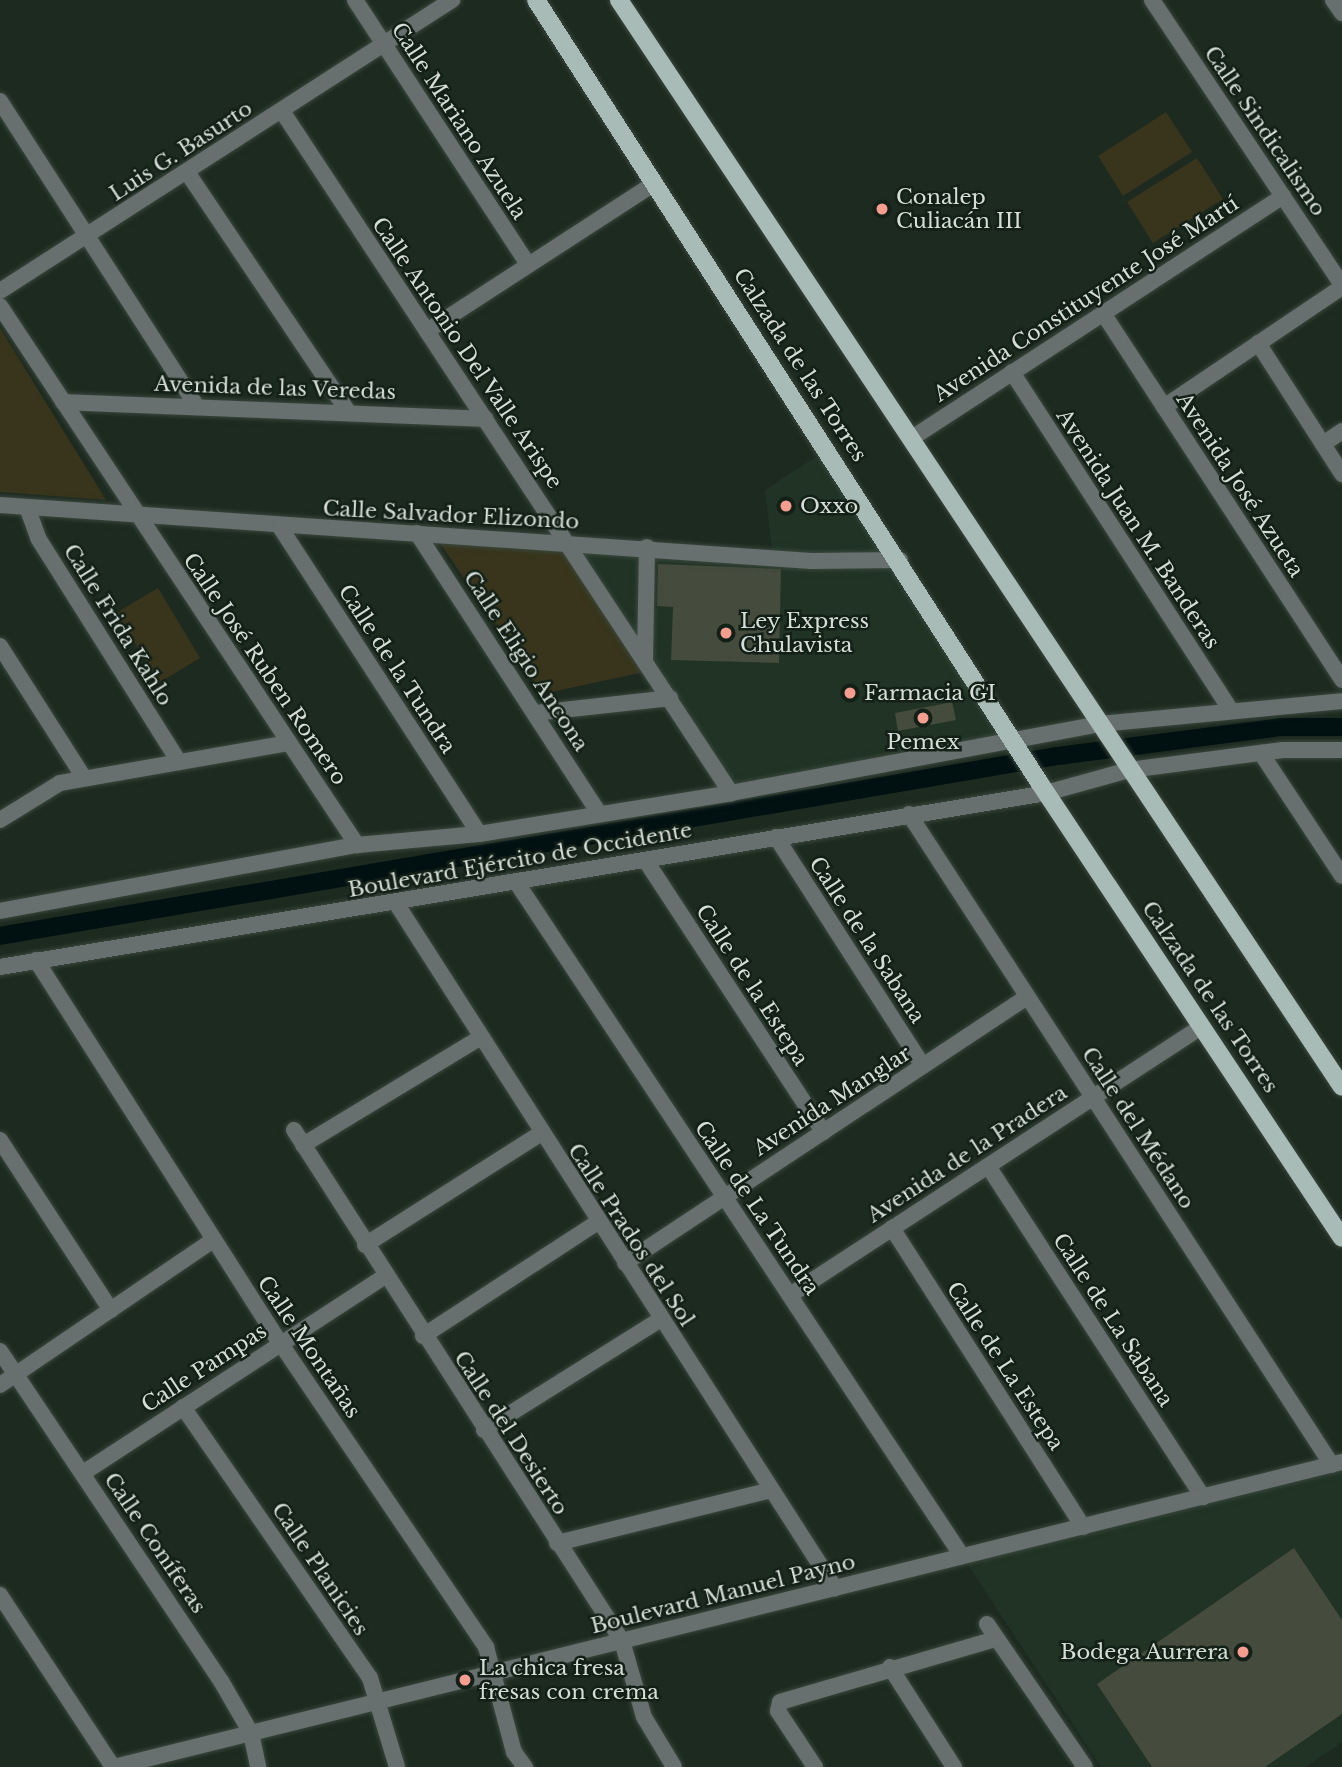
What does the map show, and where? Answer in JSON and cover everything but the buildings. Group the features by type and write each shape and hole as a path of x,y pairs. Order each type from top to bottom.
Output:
{"main road":[{"name":"Calzada de las Torres","path":"536,0 900,560 1043,787 1342,1238"},
{"path":"619,0 912,438 1126,766 1342,1086"}],"street":[{"name":"Calle Mariano Azuela","path":"355,0 528,264"},
{"name":"Luis G. Basurto","path":"0,291 452,0"},
{"name":"Calle Sindicalismo","path":"1152,0 1342,286"},
{"path":"1333,0 1342,13"},
{"path":"0,101 197,407"},
{"name":"Calle Antonio Del Valle Arispe","path":"282,111 731,793"},
{"path":"187,172 347,410"},
{"path":"428,331 655,183"},
{"name":"Avenida Constituyente José Martí","path":"912,438 1283,196"},
{"path":"1164,407 1342,286"},
{"name":"Calle José Ruben Romero","path":"0,306 357,845"},
{"name":"Avenida José Azueta","path":"1103,313 1342,680"},
{"path":"1258,343 1342,474"},
{"name":"Avenida Juan M. Banderas","path":"1012,372 1229,708"},
{"name":"Avenida de las Veredas","path":"63,402 347,410 485,419"},
{"path":"1322,444 1342,431"},
{"name":"Calle Salvador Elizondo","path":"0,505 280,527 647,547 811,561 900,560"},
{"name":"Calle Frida Kahlo","path":"27,507 38,538 179,762"},
{"name":"Calle de la Tundra","path":"280,527 479,834"},
{"name":"Calle Eligio Ancona","path":"417,533 599,813"},
{"path":"645,661 647,547"},
{"path":"0,646 84,778"},
{"path":"0,679 15,670"},
{"path":"535,713 670,698"},
{"name":"Boulevard Ejército de Occidente","path":"0,911 357,845 479,834 1019,749 1100,724 1229,708 1342,701"},
{"path":"0,820 51,788 84,778 289,743"},
{"name":"Boulevard Ejército de Occidente","path":"0,967 646,861 909,814 1043,787 1126,766 1261,753 1342,750"},
{"path":"1261,753 1342,876"},
{"name":"Calle del Médano","path":"909,814 1337,1464"},
{"name":"Calle de la Sabana","path":"776,837 923,1066"},
{"name":"Calle de la Estepa","path":"646,861 823,1132"},
{"name":"Calle de La Tundra","path":"517,883 962,1556"},
{"name":"Calle Prados del Sol","path":"396,903 540,1134 835,1588"},
{"name":"Calle Montañas","path":"36,960 281,1344 486,1647 514,1752 525,1767"},
{"name":"Avenida Manglar","path":"625,1263 1027,997"},
{"name":"Avenida de la Pradera","path":"790,1295 1202,1026"},
{"path":"303,1145 480,1038"},
{"name":"Calle del Desierto","path":"294,1130 423,1336 622,1641 643,1717 674,1767"},
{"path":"365,1245 540,1134"},
{"path":"0,1140 111,1310"},
{"name":"Calle de La Sabana","path":"988,1166 1203,1497"},
{"path":"423,1336 598,1222"},
{"name":"Calle de La Estepa","path":"892,1228 1083,1527"},
{"path":"0,1385 214,1240"},
{"name":"Calle Pampas","path":"83,1473 385,1276"},
{"path":"484,1430 661,1320"},
{"name":"Calle Coníferas","path":"0,1351 83,1473 251,1733 258,1767"},
{"name":"Calle Planicies","path":"184,1407 381,1701 397,1767"},
{"name":"Boulevard Manuel Payno","path":"113,1767 152,1763 251,1733 1337,1464"},
{"path":"557,1543 771,1490"},
{"path":"0,1595 113,1767"},
{"path":"987,1624 1086,1767"},
{"path":"815,1767 778,1711 780,1702 890,1667 996,1639"},
{"path":"890,1667 954,1767"}],"shaded area":[{"path":"1166,112 1192,152 1123,196 1098,156"},
{"path":"1197,158 1223,199 1153,243 1127,202"},
{"path":"0,328 106,500 0,492"},
{"path":"828,449 1015,742 731,793 567,542 773,557 765,490"},
{"path":"438,540 559,546 644,672 542,694"},
{"path":"158,588 200,658 159,683 116,613"},
{"path":"1342,1462 1342,1742 1306,1767 1101,1767 962,1556"}],"waterway":[{"path":"0,936 1058,756 1280,727 1342,727"}],"place":[{"name":"Conalep Culiacán III","path":"882,209"},
{"name":"Oxxo","path":"786,506"},
{"name":"Ley Express Chulavista","path":"726,633"},
{"name":"Farmacia GI","path":"850,693"},
{"name":"Pemex","path":"923,718"},
{"name":"Bodega Aurrera","path":"1243,1652"},
{"name":"La chica fresa fresas con crema","path":"465,1680"}]}
